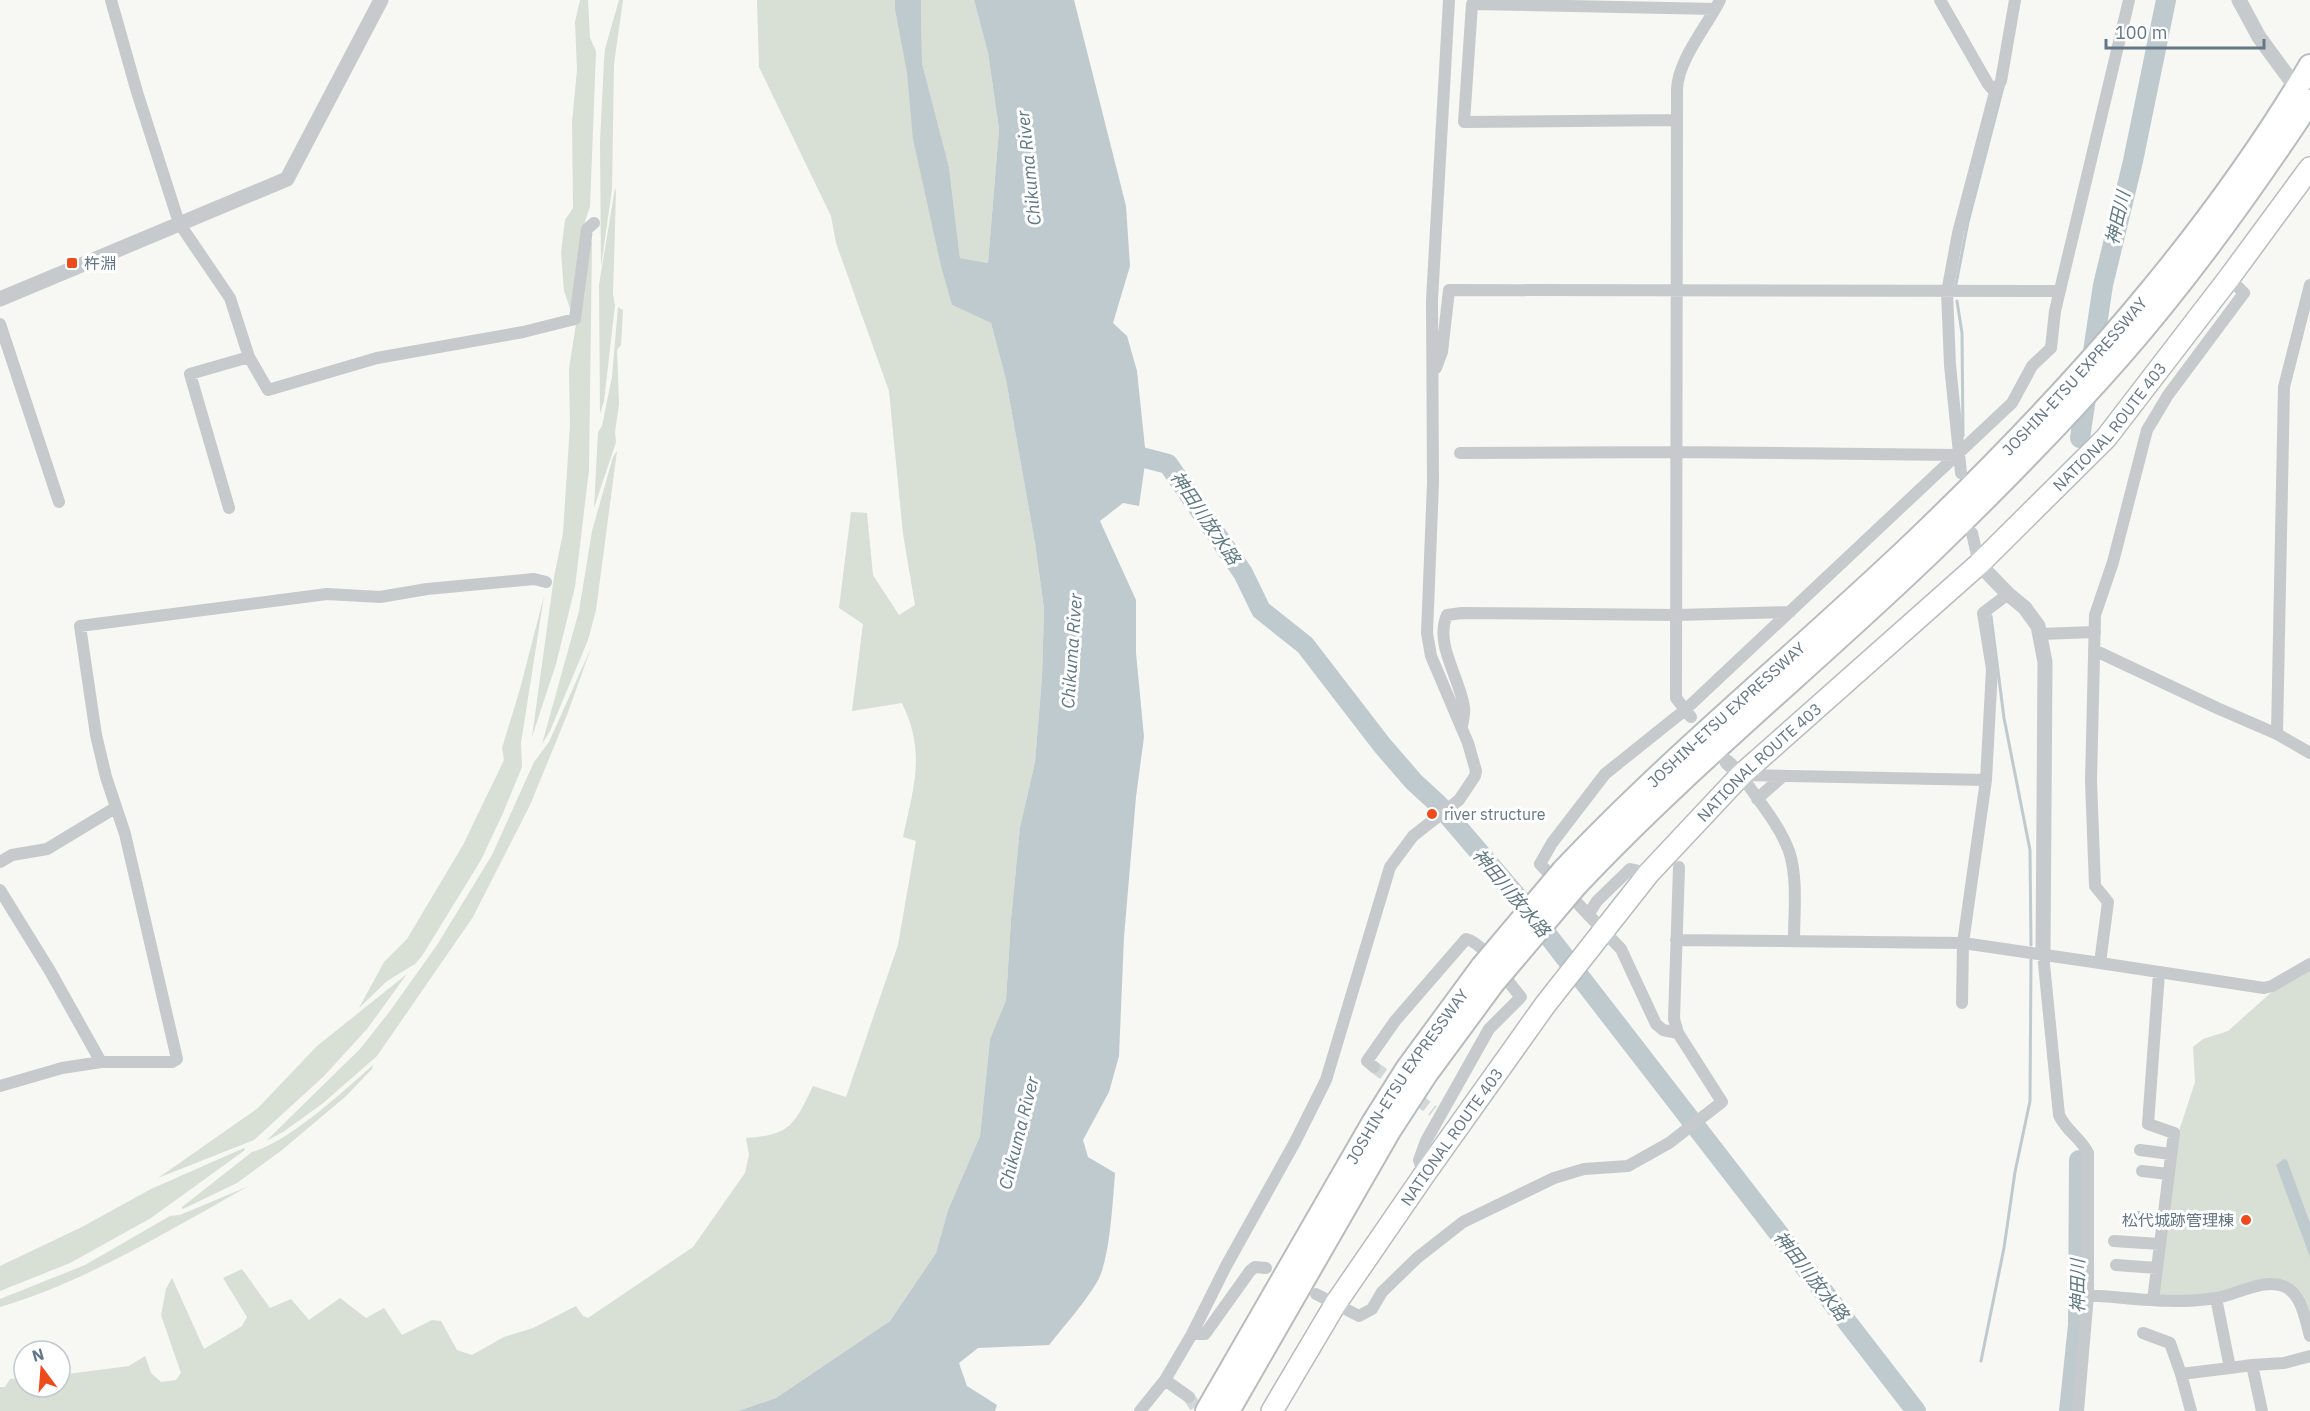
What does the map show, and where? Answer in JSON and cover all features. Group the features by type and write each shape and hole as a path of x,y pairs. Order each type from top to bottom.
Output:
{"highway":[{"name":"JOSHIN-ETSU EXPRESSWAY","path":"1196,1406 1407,1069 1647,786 1922,535 2058,398 2116,332 2213,209 2310,66"},
{"name":"JOSHIN-ETSU EXPRESSWAY","path":"1570,878 1660,799 1934,548 2062,420 2121,355 2226,222 2310,101"},
{"name":"NATIONAL ROUTE 403","path":"1272,1411 1336,1303 1545,1005 1734,769 1979,564 2106,438 2308,175"},
{"name":"JOSHIN-ETSU EXPRESSWAY","path":"1228,1411 1389,1131 1488,975"}],"street":[{"path":"111,0 137,92 179,223 230,298 249,357 268,390 377,358 570,322 575,319 587,229 594,223"},
{"path":"0,299 287,179 381,0"},
{"path":"1140,1411 1165,1380 1192,1334 1326,1080 1390,867 1413,836 1459,800 1475,776 1476,771 1462,729 1431,656 1427,633 1433,483 1432,300 1449,0"},
{"path":"1940,0 1988,84 1995,92"},
{"path":"1961,472 1957,455 1950,365 1947,292 1958,233 1995,92 2001,81 2015,0"},
{"path":"1678,1032 1663,1030 1656,1024 1621,949 1599,936 1588,915 1540,864 1552,843 1605,774 1688,713 1790,612 2012,403 2032,366 2051,348 2055,311 2129,0"},
{"path":"2239,0 2259,37 2289,78"},
{"path":"1677,120 1464,122 1472,4 1717,4 1677,82 1678,291 1676,698 1688,713"},
{"path":"2100,963 2108,902 2095,886 2091,781 2095,615 2113,562 2147,430 2168,395 2244,293 2229,278"},
{"path":"2277,734 2284,387 2310,285"},
{"path":"1433,378 1442,352 1449,290 2060,291"},
{"path":"0,324 59,502"},
{"path":"229,508 190,374 249,357"},
{"path":"1460,453 1677,452 1957,455"},
{"path":"1972,533 1979,564 2025,608 2038,626 2045,662 2043,954 2059,1115 2065,1127 2084,1145 2088,1153 2088,1295 2078,1411"},
{"path":"0,1086 62,1068 101,1062 172,1062 177,1059 124,834 96,735 80,626 327,594 381,597 427,589 534,579 546,582"},
{"path":"1962,1002 1963,943 1986,780 1992,669 1983,613 2008,594"},
{"path":"1462,729 1465,709 1444,639 1443,624 1447,615 1462,613 1677,615 1790,612"},
{"path":"2040,634 2095,632"},
{"path":"2094,650 2277,734 2310,753"},
{"path":"1734,769 1783,776 1986,780"},
{"path":"1734,769 1773,821 1789,852 1793,878 1794,940"},
{"path":"1757,799 1783,776"},
{"path":"0,862 12,855 47,849 115,808"},
{"path":"1316,1294 1359,1316 1371,1309 1382,1292 1417,1258 1463,1222 1554,1178 1584,1169 1628,1166 1669,1143 1722,1102 1678,1032 1674,1019 1679,867"},
{"path":"1588,915 1597,901 1630,869 1649,873"},
{"path":"0,890 50,971 101,1062"},
{"path":"1374,1067 1367,1061 1395,1021 1458,945 1466,939 1474,941 1494,962 1521,997 1489,1029 1438,1113 1419,1160 1425,1174"},
{"path":"1676,940 1963,943 2264,988 2272,986 2310,964"},
{"path":"2153,1300 2174,1133 2148,1124 2159,973"},
{"path":"2140,1150 2171,1154"},
{"path":"2142,1172 2168,1174"},
{"path":"2139,1217 2163,1219"},
{"path":"2114,1241 2160,1244"},
{"path":"2116,1265 2157,1268"},
{"path":"1192,1334 1205,1334 1250,1271 1255,1267 1266,1268"},
{"path":"2088,1295 2153,1300 2216,1298 2268,1284 2283,1285 2299,1299 2310,1336"},
{"path":"2216,1298 2230,1368"},
{"path":"2143,1333 2170,1342 2191,1411"},
{"path":"2181,1374 2284,1363 2310,1356"},
{"path":"2252,1365 2262,1411"},
{"path":"1165,1380 1196,1406"}],"shaded area":[{"path":"580,0 588,0 590,38 596,51 590,207 579,246 572,314 564,291 561,253 565,220 573,208 572,122 577,70 575,22"},
{"path":"619,0 623,0 614,64 612,189 601,267 600,142 604,61 605,49"},
{"path":"757,0 895,0 895,10 952,305 991,323 1006,380 1035,543 1044,609 1042,677 1035,762 1020,827 1006,1000 990,1039 980,1136 948,1210 936,1253 890,1321 776,1398 738,1411 0,1411 0,1387 5,1387 10,1379 12,1379 12,1399 72,1399 72,1373 129,1366 145,1356 151,1373 161,1382 176,1380 181,1373 161,1315 166,1289 172,1278 204,1349 242,1326 247,1317 223,1278 242,1269 270,1308 291,1299 309,1320 340,1298 366,1318 384,1308 402,1335 432,1320 441,1321 457,1350 472,1355 504,1337 533,1328 576,1306 583,1316 588,1318 693,1247 745,1173 749,1155 746,1138 773,1134 789,1126 801,1110 813,1086 846,1097 898,945 916,841 903,837 914,785 916,753 914,737 902,703 852,711 863,624 839,608 851,512 867,513 873,575 899,615 915,605 903,534 889,391 836,243 831,216 759,67"},
{"path":"921,0 974,0 988,53 999,129 988,263 960,258 949,167 922,63"},
{"path":"615,188 613,295 615,305 604,401 600,414 599,285"},
{"path":"589,240 592,242 589,470 575,587 556,664 532,737 554,577 563,533 570,425 569,369"},
{"path":"618,307 623,310 621,345 617,350 619,404 616,442 594,508 598,432 602,426 612,377"},
{"path":"617,451 596,610 588,640 550,731 542,744 579,611 592,531 613,457"},
{"path":"544,596 521,743 522,767 503,813 481,860 422,956 415,964 387,981 359,1008 384,962 407,939 463,845 504,760 502,748"},
{"path":"591,648 567,715 530,805 473,917 377,1056 322,1104 283,1132 266,1141 360,1049 437,945 492,855 534,762 549,742"},
{"path":"2310,968 2310,1320 2292,1285 2209,1296 2157,1298 2179,1131 2195,1082 2193,1047 2203,1039 2228,1031 2274,990"},
{"path":"407,974 367,1029 324,1076 254,1140 158,1178 258,1108 317,1046"},
{"path":"373,1065 372,1069 345,1097 282,1150 237,1183 183,1209 182,1207 252,1152 282,1138 315,1115"},
{"path":"244,1148 245,1150 151,1218 70,1263 0,1291 0,1266 82,1227 151,1189"},
{"path":"249,1186 96,1269 33,1296 0,1307 0,1299 85,1265 170,1216 180,1215"}],"water":[{"name":"Chikuma River","path":"895,0 921,0 922,63 949,167 960,258 988,263 999,129 988,53 974,0 1074,0 1126,206 1130,266 1113,323 1127,336 1137,371 1146,457 1139,506 1123,503 1100,521 1136,600 1136,653 1144,737 1136,797 1124,937 1119,1056 1109,1092 1083,1140 1088,1157 1115,1173 1110,1229 1105,1260 1097,1282 1049,1345 978,1348 959,1363 967,1386 997,1405 995,1411 738,1411 776,1398 890,1321 936,1253 948,1210 980,1136 990,1039 1006,1000 1020,827 1035,762 1042,677 1044,609 1035,543 1006,380 991,323 952,305 913,139 907,73"},
{"path":"2284,1159 2287,1160 2310,1223 2310,1257 2276,1165"}],"waterway":[{"name":"神田川","path":"2080,438 2103,285 2133,161 2166,0"},
{"path":"1956,284 1968,222 2003,87"},
{"path":"1957,301 1962,333 1963,436"},
{"name":"神田川放水路","path":"1122,452 1168,464 1243,573 1261,610 1305,645 1382,745 1414,782 1438,804 1526,907 1916,1411"},
{"path":"1991,616 2004,718 2030,850 2031,945"},
{"path":"1981,1361 2030,1101 2031,960"},
{"name":"神田川","path":"2069,1411 2078,1325 2079,1160"}],"tunnel":[{"path":"1374,1067 1433,1111"},
{"path":"1189,1397 1198,1411"}],"place":[{"name":"杵淵","path":"72,263"},
{"name":"river structure","path":"1432,814"},
{"name":"松代城跡管理棟","path":"2246,1220"}]}
